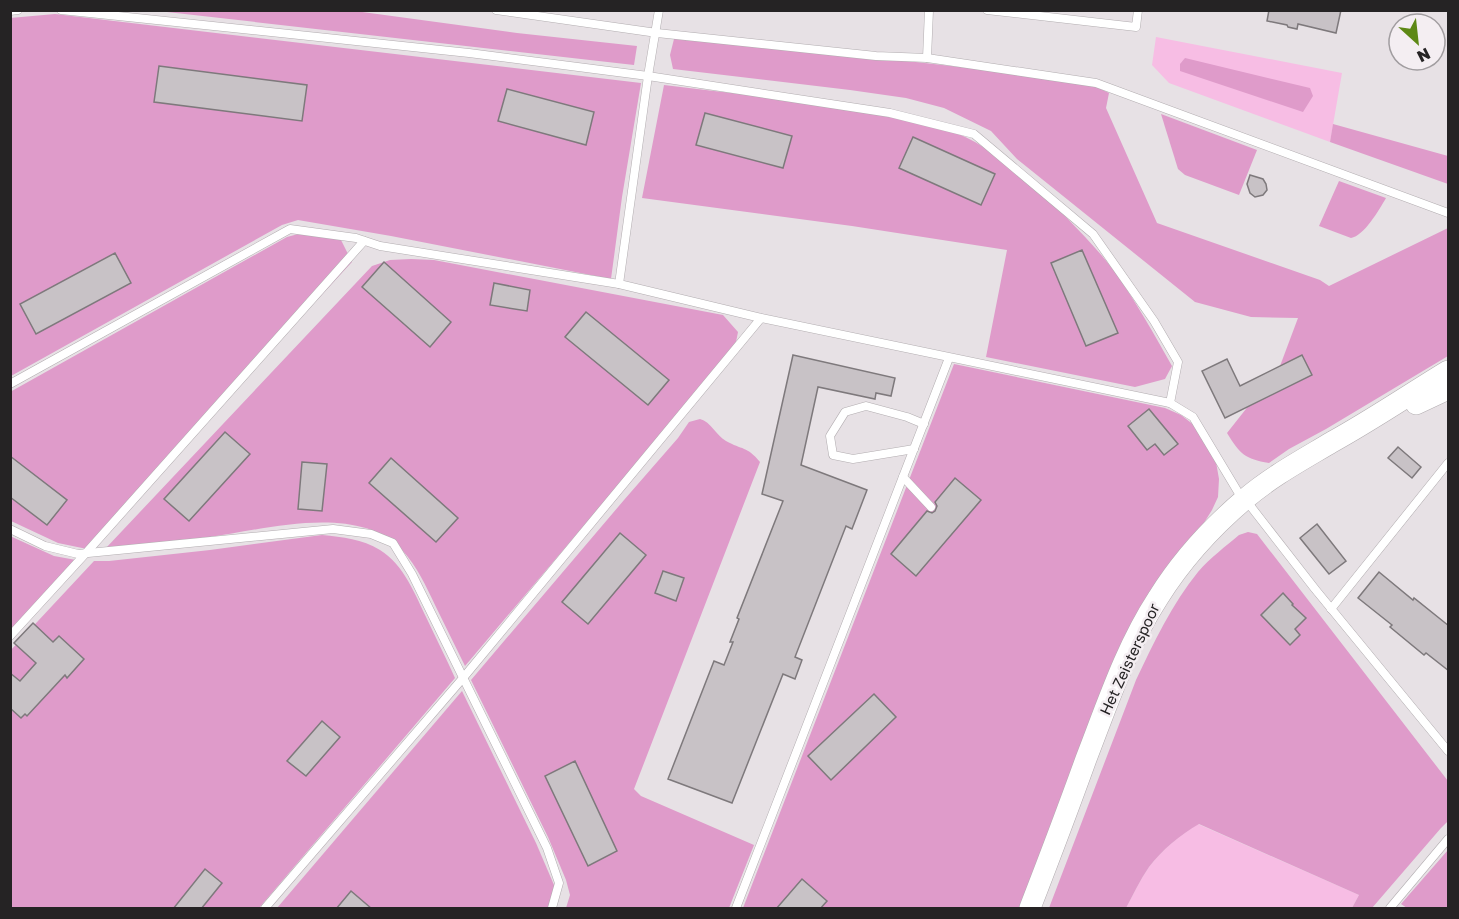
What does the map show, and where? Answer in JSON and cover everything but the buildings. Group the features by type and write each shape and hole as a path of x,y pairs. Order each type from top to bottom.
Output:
{"street":[{"name":"Het Zeisterspoor","path":"1030,909 1114,685 1146,618 1185,560 1244,499 1293,464 1449,371"},
{"name":"Het Zeisterspoor","path":"1333,442 1449,389"}],"lane":[{"path":"10,11 18,10"},
{"path":"61,10 469,53 648,76 890,113 974,134 1093,234 1154,321 1178,362 1170,403"},
{"path":"496,10 657,33 876,56 927,58 1096,83 1449,213"},
{"path":"619,284 659,10"},
{"path":"927,58 930,10"},
{"path":"987,10 1136,27 1138,10"},
{"path":"10,384 291,230 356,238 380,246 619,284 761,318 1170,403 1193,417 1238,492 1449,751"},
{"path":"10,636 86,554 364,241"},
{"path":"265,909 463,678 761,318"},
{"path":"736,909 949,358"},
{"path":"914,449 853,459 833,455 830,436 845,412 866,406 924,424"},
{"path":"1331,609 1449,464"},
{"path":"903,477 931,507"},
{"path":"10,529 45,546 78,554 333,529 371,534 393,543 412,574 547,848 559,883 552,909"},
{"path":"1390,909 1449,839"}],"shaded area":[{"path":"158,11 355,11 517,33 637,46 634,65"},
{"path":"55,14 641,83 611,279 298,220 282,225 11,376 10,18"},
{"path":"675,35 1068,79 1095,86 1109,93 1106,108 1157,223 1320,280 1329,286 1448,228 1448,356 1269,463 1254,460 1240,451 1227,433 1280,366 1298,318 1251,317 1195,302 1017,159 991,131 944,108 906,98 673,69 670,55"},
{"path":"1156,37 1342,73 1330,142 1169,83 1152,65"},
{"path":"1185,58 1310,88 1313,96 1303,112 1180,71 1180,64"},
{"path":"664,85 799,101 906,119 947,129 981,146 1012,167 1040,192 1110,265 1138,306 1172,366 1165,379 1135,387 986,357 1007,250 852,226 642,198"},
{"path":"1161,114 1257,150 1239,195 1185,175 1178,169"},
{"path":"1333,124 1448,156 1448,184 1330,142"},
{"path":"1339,181 1386,198 1366,228 1351,238 1319,226"},
{"path":"302,233 341,240 352,262 87,549 58,543 11,521 10,392 287,237"},
{"path":"390,260 434,260 723,315 738,332 735,347 465,666 425,583 412,563 402,550 384,536 362,527 337,523 284,525 210,537 106,548 372,266"},
{"path":"954,364 1165,408 1181,415 1199,429 1216,462 1219,479 1218,497 1202,526 1175,557 1020,908 743,908"},
{"path":"700,419 726,441 748,451 760,462 634,789 641,796 754,845 729,908 566,908 570,895 566,880 548,837 471,680 678,438 689,422"},
{"path":"1248,532 1257,534 1448,781 1448,821 1372,908 1352,908 1359,895 1199,824 1172,843 1154,861 1126,908 1049,908 1136,680 1157,638 1180,597 1198,572 1239,535"},
{"path":"322,535 366,543 380,550 396,564 413,590 455,678 259,908 11,908 10,651 94,561 210,550"},
{"path":"10,536 54,556 76,560 10,632"},
{"path":"462,691 554,885 556,895 550,908 277,908"},
{"path":"1198,824 1359,895 1352,908 1126,908 1154,861 1172,843"},
{"path":"1448,850 1448,908 1407,908 1401,904"}]}
